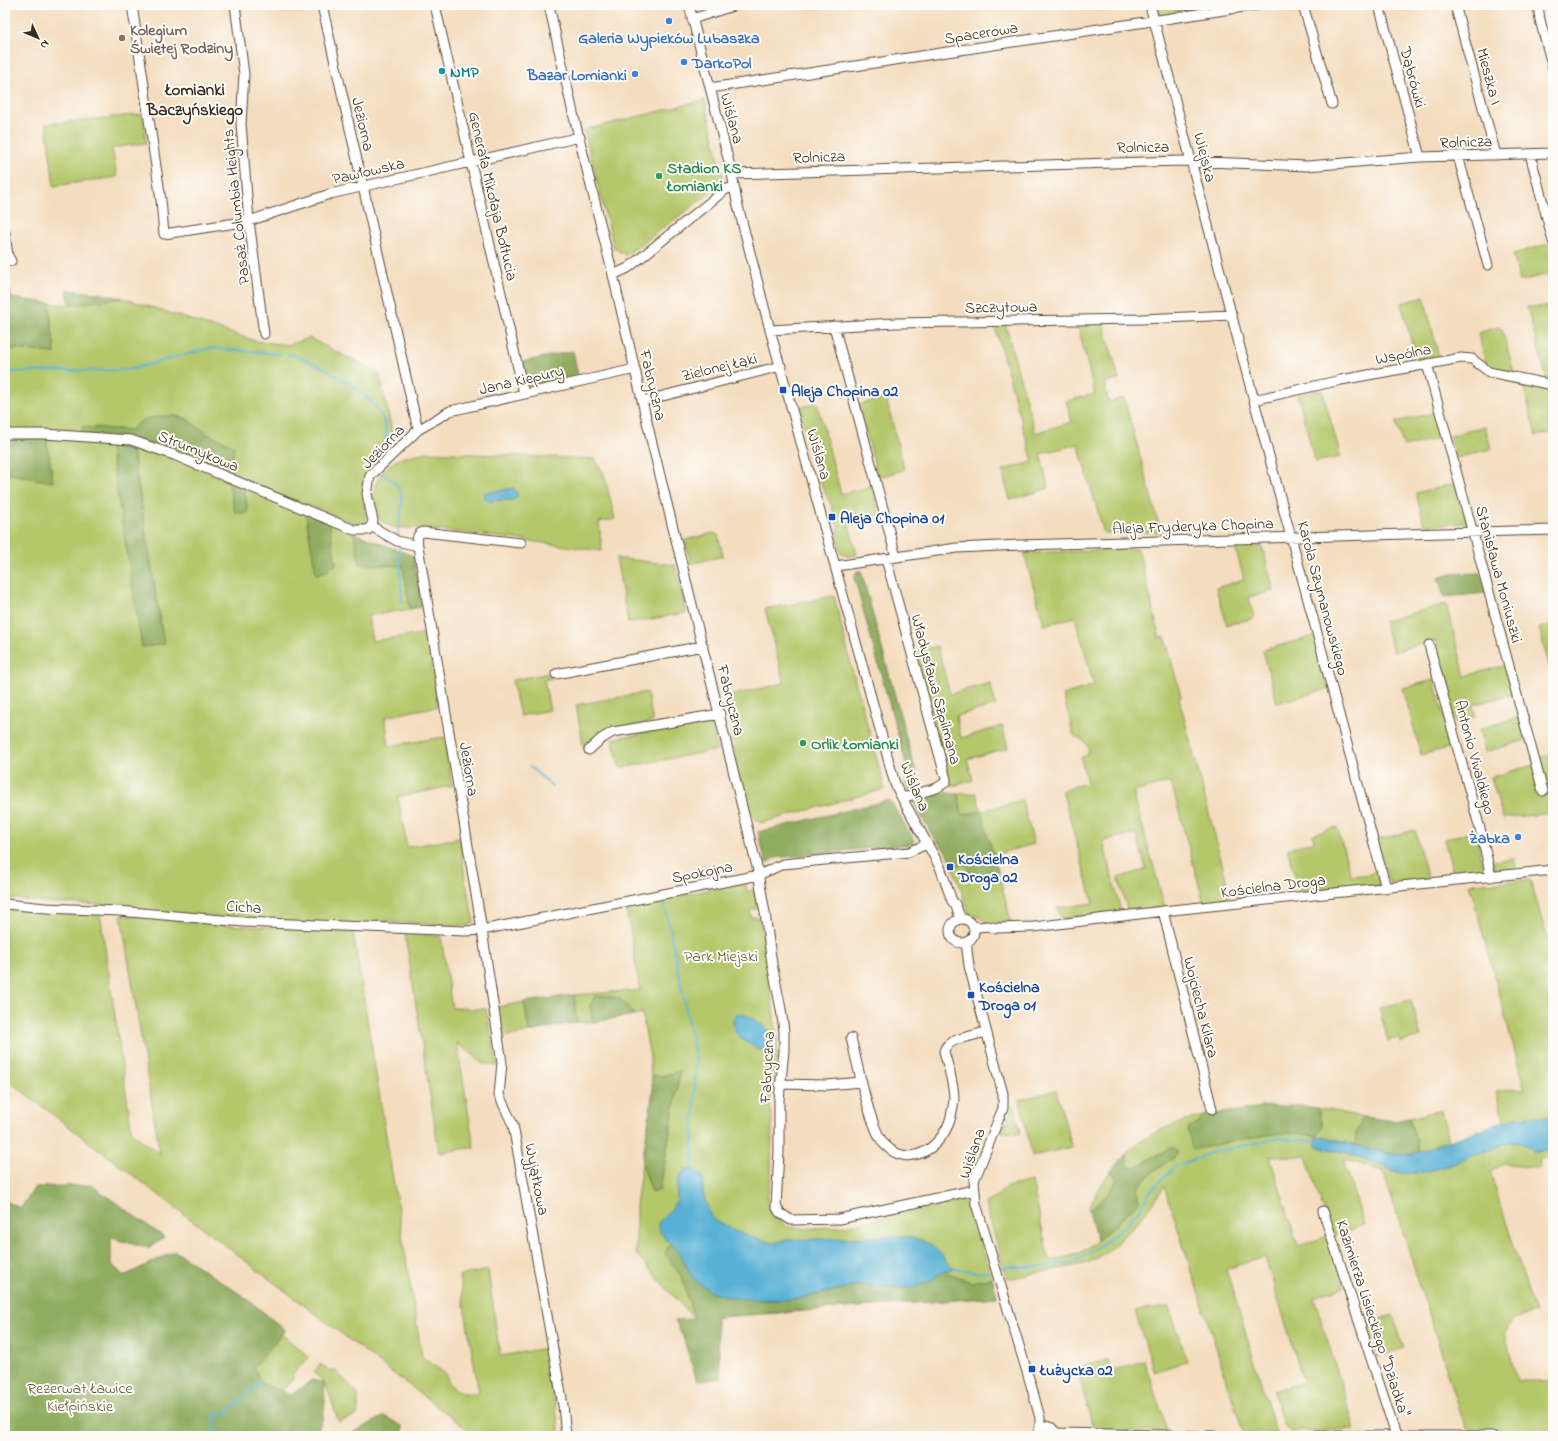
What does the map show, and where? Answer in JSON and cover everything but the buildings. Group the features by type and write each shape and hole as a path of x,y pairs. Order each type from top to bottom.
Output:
{"street":[{"name":"Pawłowska","path":"132,5 161,200 164,234 249,221 330,194 580,137"},
{"name":"Pasaż Columbia Heights","path":"236,5 244,74 241,124 249,221 264,334"},
{"name":"Jeziorna","path":"322,5 418,430 370,476 367,494 373,521 371,526"},
{"name":"Generała Mikołaja Bołtucia","path":"435,5 524,394"},
{"name":"Fabryczna","path":"549,5 635,369 759,875 772,964 783,1024 784,1051 780,1084 776,1206 786,1219 796,1221 846,1218 974,1190"},
{"name":"Wiślana","path":"689,5 770,330 896,784 902,798 940,867 952,901 955,904 958,920"},
{"path":"692,19 736,5"},
{"name":"Wiejska","path":"1150,5 1232,315"},
{"name":"Spacerowa","path":"710,88 1257,5"},
{"path":"1303,5 1332,104"},
{"name":"Dąbrówki","path":"1379,5 1420,157"},
{"name":"Mieszka I","path":"1455,5 1496,155"},
{"path":"1538,5 1540,20 1553,68"},
{"name":"Rolnicza","path":"732,174 1098,162 1191,161 1307,166 1420,157 1553,153"},
{"path":"1530,154 1553,241"},
{"path":"1458,156 1488,265"},
{"path":"613,275 628,268 725,190 734,186"},
{"path":"5,233 8,256 11,261"},
{"name":"Szczytowa","path":"770,330 926,322 1141,319 1232,315"},
{"name":"Karola Szymanowskiego","path":"1232,315 1386,888"},
{"path":"834,326 896,557"},
{"name":"Wspólna","path":"1254,400 1341,380 1468,357 1489,372 1553,385"},
{"name":"Stanisława Moniuszki","path":"1427,364 1543,791"},
{"name":"Zielonej Łąki","path":"643,401 780,366"},
{"name":"Jana Kiepury","path":"418,430 450,411 635,369"},
{"name":"Strumykowa","path":"5,434 44,434 131,440 174,455 354,530 368,530 371,526"},
{"path":"371,526 397,541 418,546 417,538 419,534 423,532 521,543"},
{"name":"Aleja Fryderyka Chopina","path":"836,566 957,548 1012,545 1553,530"},
{"name":"Jeziorna","path":"418,546 482,930"},
{"name":"Władysława Szpilmana","path":"886,559 946,779 946,782 937,788 902,798"},
{"name":"Antonio Vivaldiego","path":"1430,644 1482,836 1491,877"},
{"path":"556,674 703,646"},
{"path":"590,750 601,739 613,732 720,714"},
{"name":"Spokojna","path":"482,930 759,875 784,864 909,852 927,844"},
{"name":"Kościelna Droga","path":"966,940 979,932 996,928 1034,927 1163,911 1553,870"},
{"name":"Cicha","path":"5,904 46,908 119,911 244,922 422,930 482,930"},
{"name":"Wojciecha Kilara","path":"1163,911 1212,1109"},
{"path":"958,920 972,924 973,928 966,940 954,940 950,933 950,928 958,920"},
{"name":"Kościelna Droga","path":"972,924 978,927 987,926 996,928"},
{"name":"Wyjątkowa","path":"482,930 502,1063 499,1095 513,1125 563,1405 566,1436"},
{"name":"Wiślana","path":"966,940 964,959 969,966 1003,1094 1003,1108 974,1181 976,1204 1048,1430"},
{"path":"852,1038 862,1082 877,1131 885,1145 892,1151 902,1155 912,1156 924,1153 941,1137 949,1123 954,1098 953,1085 944,1051 945,1047 950,1042 986,1032"},
{"path":"780,1084 827,1085 862,1082"},
{"name":"Kazimierza Lisieckiego \"Dziadka\"","path":"1323,1211 1396,1435"},
{"path":"1048,1430 1214,1436"},
{"path":"1315,1436 1492,1436"}],"green space":[{"path":"1157,5 1224,5 1160,16"},
{"name":"Stadion KS Łomianki","path":"705,100 724,183 626,255 614,248 584,130"},
{"path":"143,114 146,143 112,148 117,177 54,186 46,124"},
{"path":"1551,243 1553,251 1553,273 1520,281 1513,254"},
{"path":"5,288 10,288 11,298 49,303 55,353 5,348"},
{"path":"67,290 97,293 123,298 69,305"},
{"path":"1424,297 1439,357 1418,361 1401,303"},
{"path":"123,298 256,341 288,345 309,338 379,373 395,444 369,468 363,482 366,522 358,525 293,499 293,502 231,477 229,443 207,434 187,419 173,415 132,430 83,427 83,435 5,431 5,348 55,353 49,303 69,305"},
{"path":"1553,306 1553,381 1547,380 1527,307"},
{"path":"1077,322 1103,322 1119,379 1104,383 1109,402 1124,398 1161,532 1104,533 1078,444 1040,454 1049,488 1010,500 1002,470 1033,462 994,324 1005,323 1035,433 1072,422 1066,401 1095,394"},
{"path":"1499,327 1502,329 1514,372 1487,367 1478,333"},
{"path":"573,351 578,375 528,387 522,362"},
{"path":"1523,385 1553,391 1553,432 1536,436"},
{"path":"1322,390 1341,457 1315,462 1298,395"},
{"path":"886,397 904,470 878,477 859,405"},
{"path":"817,403 841,494 872,486 880,517 849,525 857,555 847,556 840,552 837,531 838,528 831,504 823,489 799,408"},
{"path":"1437,412 1443,437 1404,447 1396,422"},
{"path":"173,415 187,419 207,434 234,446 231,477 132,437 83,435 82,427 132,430 135,425 150,418"},
{"path":"1485,426 1491,449 1456,458 1450,436"},
{"path":"5,436 46,437 53,482 8,474 5,458"},
{"path":"46,437 109,440 143,647 164,644 131,441 329,521 354,533 360,564 403,566 410,609 368,616 372,641 427,633 438,706 385,717 389,746 444,737 452,786 398,797 407,847 460,838 465,879 474,922 468,926 374,921 375,925 352,925 180,914 121,906 42,902 5,898 5,458 8,474 53,482"},
{"path":"109,440 131,441 164,644 142,647"},
{"path":"427,452 595,459 604,474 615,519 599,522 602,551 469,533 389,526 378,517 373,501 374,489 380,476 390,464 396,460"},
{"path":"228,481 244,486 248,513 235,513"},
{"path":"1456,483 1467,523 1424,525 1416,493"},
{"path":"305,511 329,521 336,564 327,571 316,574"},
{"path":"354,533 413,556 422,607 410,609 403,566 360,564"},
{"path":"713,533 718,535 723,556 691,564 685,540"},
{"path":"1262,546 1274,591 1249,597 1254,618 1227,625 1216,588 1244,579 1235,547"},
{"path":"1138,549 1160,638 1165,637 1181,697 1179,698 1230,894 1225,901 1204,904 1171,782 1133,792 1165,908 1128,912 1118,878 1146,869 1136,833 1103,841 1120,908 1119,912 1063,919 1061,918 1057,908 1093,903 1062,790 1087,783 1081,758 1088,754 1088,747 1083,740 1074,736 1063,695 1094,685 1075,617 1044,625 1024,553"},
{"path":"616,558 675,565 686,613 628,623"},
{"path":"857,571 861,571 920,788 908,790 905,783 908,771 854,577"},
{"path":"1481,573 1486,593 1444,597 1438,578 1450,574"},
{"name":"Orlik Łomianki","path":"834,596 853,673 885,789 761,823 756,821 743,797 725,697 784,683 765,609"},
{"path":"1446,604 1465,676 1506,665 1513,694 1473,705 1475,716 1455,723 1437,656 1439,651 1436,640 1393,652 1384,621"},
{"path":"1553,624 1553,680 1539,628"},
{"path":"1314,636 1328,689 1277,703 1263,650"},
{"path":"937,646 950,694 990,683 996,705 956,716 961,738 1002,726 1008,748 967,759 973,780 953,786 949,780 914,652"},
{"path":"551,673 552,678 544,680 550,710 520,716 512,680"},
{"path":"1434,680 1452,747 1421,755 1403,688"},
{"path":"647,692 653,722 596,733 597,738 584,749 576,705"},
{"path":"1519,717 1526,740 1485,752 1479,729"},
{"path":"710,720 717,750 620,768 612,739"},
{"path":"1553,754 1553,813 1503,818 1491,777 1533,765 1538,758"},
{"path":"946,793 958,794 962,815 981,811 998,871 971,877 967,865 952,865 949,855 934,838 912,800 927,795"},
{"path":"976,793 981,811 962,815 958,794"},
{"path":"890,800 914,840 912,844 775,858 766,864 758,832"},
{"path":"1022,800 1034,844 993,855 981,811"},
{"path":"1337,827 1351,876 1372,874 1376,868 1381,885 1300,892 1287,849 1314,841 1313,834"},
{"path":"1415,830 1428,880 1389,883 1377,840"},
{"path":"1475,831 1484,868 1483,873 1454,877 1444,839"},
{"path":"1514,859 1517,870 1494,871 1492,861"},
{"path":"968,864 971,877 998,871 1011,922 986,924 981,918 970,915 952,865"},
{"path":"1530,880 1553,956 1553,1116 1516,1117 1504,1121 1496,1092 1515,1089 1525,1090 1469,884"},
{"name":"Park Miejski","path":"746,882 747,892 753,890 756,892 757,909 750,910 751,917 758,917 762,930 778,1046 776,1076 769,1103 772,1115 771,1175 767,1199 772,1213 787,1227 799,1229 846,1226 961,1200 970,1210 997,1297 694,1319 636,1254 636,1205 642,1163 652,1192 660,1190 680,1072 661,1076 651,1076 650,1058 642,1013 634,1015 620,998 590,1006 593,1022 577,1022 574,995 640,990 626,907"},
{"path":"1258,886 1261,896 1238,899 1236,889"},
{"path":"5,908 100,913 132,1133 160,1154 121,915 215,924 353,932 422,1357 447,1375 448,1383 461,1393 479,1393 459,1276 488,1270 500,1356 547,1348 560,1436 476,1436 5,1078"},
{"path":"405,934 441,936 452,1008 486,1009 498,1066 481,1063 457,1043 474,1147 439,1153"},
{"path":"574,995 577,1022 529,1032 524,1002"},
{"path":"595,996 614,997 625,1004 634,1015 593,1022 590,1006"},
{"path":"1411,1000 1421,1037 1401,1042 1400,1037 1388,1041 1379,1008"},
{"path":"524,1002 529,1032 503,1037 498,1007"},
{"path":"680,1071 660,1190 652,1193 642,1163 653,1091 651,1076 661,1076"},
{"path":"1056,1090 1072,1147 1032,1156 1020,1100"},
{"path":"1014,1105 1021,1133 1002,1132 1013,1107"},
{"path":"1268,1106 1302,1106 1318,1108 1322,1126 1316,1136 1291,1133 1275,1134 1192,1150 1188,1128 1199,1122 1203,1116"},
{"path":"1318,1108 1363,1117 1356,1134 1355,1145 1317,1136 1316,1146 1344,1152 1385,1166 1393,1172 1419,1173 1448,1166 1508,1142 1523,1143 1535,1151 1553,1150 1553,1154 1538,1159 1540,1168 1504,1164 1490,1171 1535,1313 1513,1319 1505,1332 1517,1381 1553,1381 1553,1432 1466,1429 1383,1171 1343,1159 1364,1225 1334,1236 1323,1209 1306,1156 1270,1157 1298,1246 1328,1236 1344,1287 1314,1297 1355,1429 1291,1432 1284,1426 1273,1391 1304,1382 1265,1257 1226,1269 1276,1432 1244,1434 1164,1186 1154,1202 1134,1226 1106,1253 1088,1263 1007,1279 985,1203 995,1198 1007,1187 1032,1181 1049,1261 1079,1254 1097,1241 1139,1202 1137,1189 1145,1179 1175,1157 1148,1159 1135,1168 1129,1168 1126,1154 1152,1134 1181,1122 1203,1116 1199,1122 1192,1150 1238,1139 1269,1134 1285,1133 1316,1136 1322,1126"},
{"path":"1441,1110 1449,1141 1420,1152 1409,1118"},
{"path":"1363,1117 1395,1121 1409,1118 1420,1152 1404,1155 1355,1145 1356,1134"},
{"path":"1169,1148 1175,1148 1178,1152 1173,1158 1145,1180 1137,1189 1139,1202 1097,1241 1089,1210 1105,1197 1115,1184 1117,1179 1111,1171 1126,1154 1129,1168 1135,1168"},
{"path":"1111,1171 1117,1179 1115,1184 1098,1204 1089,1210 1088,1208 1105,1178"},
{"name":"Rezerwat Ławice Kiełpińskie","path":"91,1185 164,1237 148,1248 111,1238 111,1264 124,1276 175,1251 246,1298 285,1330 254,1367 261,1383 291,1395 312,1380 324,1383 325,1402 323,1418 315,1436 5,1436 5,1201 21,1208 35,1187"},
{"path":"671,1243 677,1249 693,1278 712,1293 762,1300 803,1298 857,1285 907,1288 927,1282 944,1271 971,1282 992,1278 997,1297 716,1317 721,1378 697,1381 683,1337 675,1320 694,1319 682,1278 665,1253"},
{"path":"1170,1307 1187,1361 1154,1372 1135,1311"},
{"path":"1393,1315 1404,1348 1373,1358 1362,1324"},
{"path":"278,1331 309,1357 293,1374 293,1379 279,1394 267,1389 248,1372"},
{"path":"1108,1360 1112,1371 1144,1361 1168,1432 1094,1431 1077,1368"},
{"path":"320,1364 330,1371 336,1371 358,1394 358,1413 356,1416 339,1422 327,1389 320,1378 314,1373"},
{"path":"384,1416 402,1426 403,1436 347,1436"}],"water":[{"path":"514,488 518,494 517,497 512,500 487,501 484,499 484,493"},
{"path":"741,1013 765,1027 772,1038 772,1044 768,1050 758,1049 747,1043 738,1035 733,1026 733,1021 736,1014"},
{"path":"1553,1116 1553,1150 1534,1151 1523,1143 1508,1142 1448,1166 1419,1173 1393,1172 1385,1166 1344,1152 1316,1146 1316,1136 1391,1154 1413,1154 1516,1117"},
{"path":"692,1168 703,1177 703,1193 710,1215 715,1221 737,1232 772,1243 787,1240 903,1236 921,1240 933,1246 943,1256 946,1262 954,1268 944,1271 928,1282 907,1288 857,1285 803,1298 780,1300 741,1299 712,1293 693,1278 677,1249 665,1239 658,1226 659,1222 677,1200 679,1176 685,1170"}],"waterway":[{"path":"5,372 128,370 210,348 281,354"},
{"path":"288,354 299,357 341,378 376,408 383,418 386,435 383,452 372,464 372,466"},
{"path":"381,473 398,487 401,494 402,509 398,537"},
{"path":"399,548 402,602"},
{"path":"530,767 552,786"},
{"path":"664,899 696,1061 692,1170"},
{"path":"1001,1267 1045,1267 1077,1261 1101,1245 1124,1226 1140,1209 1151,1190 1176,1166 1213,1152 1279,1138 1318,1141"},
{"path":"952,1267 978,1273 988,1271"},
{"path":"214,1435 216,1423 214,1416 215,1414 228,1413 248,1394 249,1390 260,1382"}],"place":[{"name":"Galeria Wypieków Lubaszka","path":"669,21"},
{"name":"Kolegium Świętej Rodziny","path":"122,38"},
{"name":"DarkoPol","path":"684,62"},
{"name":"NMP","path":"442,71"},
{"name":"Bazar Lomianki","path":"635,74"},
{"name":"Stadion KS Łomianki","path":"659,176"},
{"name":"Aleja Chopina 02","path":"783,390"},
{"name":"Aleja Chopina 01","path":"832,517"},
{"name":"Orlik Łomianki","path":"803,743"},
{"name":"Żabka","path":"1518,837"},
{"name":"Kościelna Droga 02","path":"950,867"},
{"name":"Kościelna Droga 01","path":"971,995"},
{"name":"Łużycka 02","path":"1032,1369"}],"district":[{"name":"Łomianki Baczyńskiego","path":"195,99"}]}
